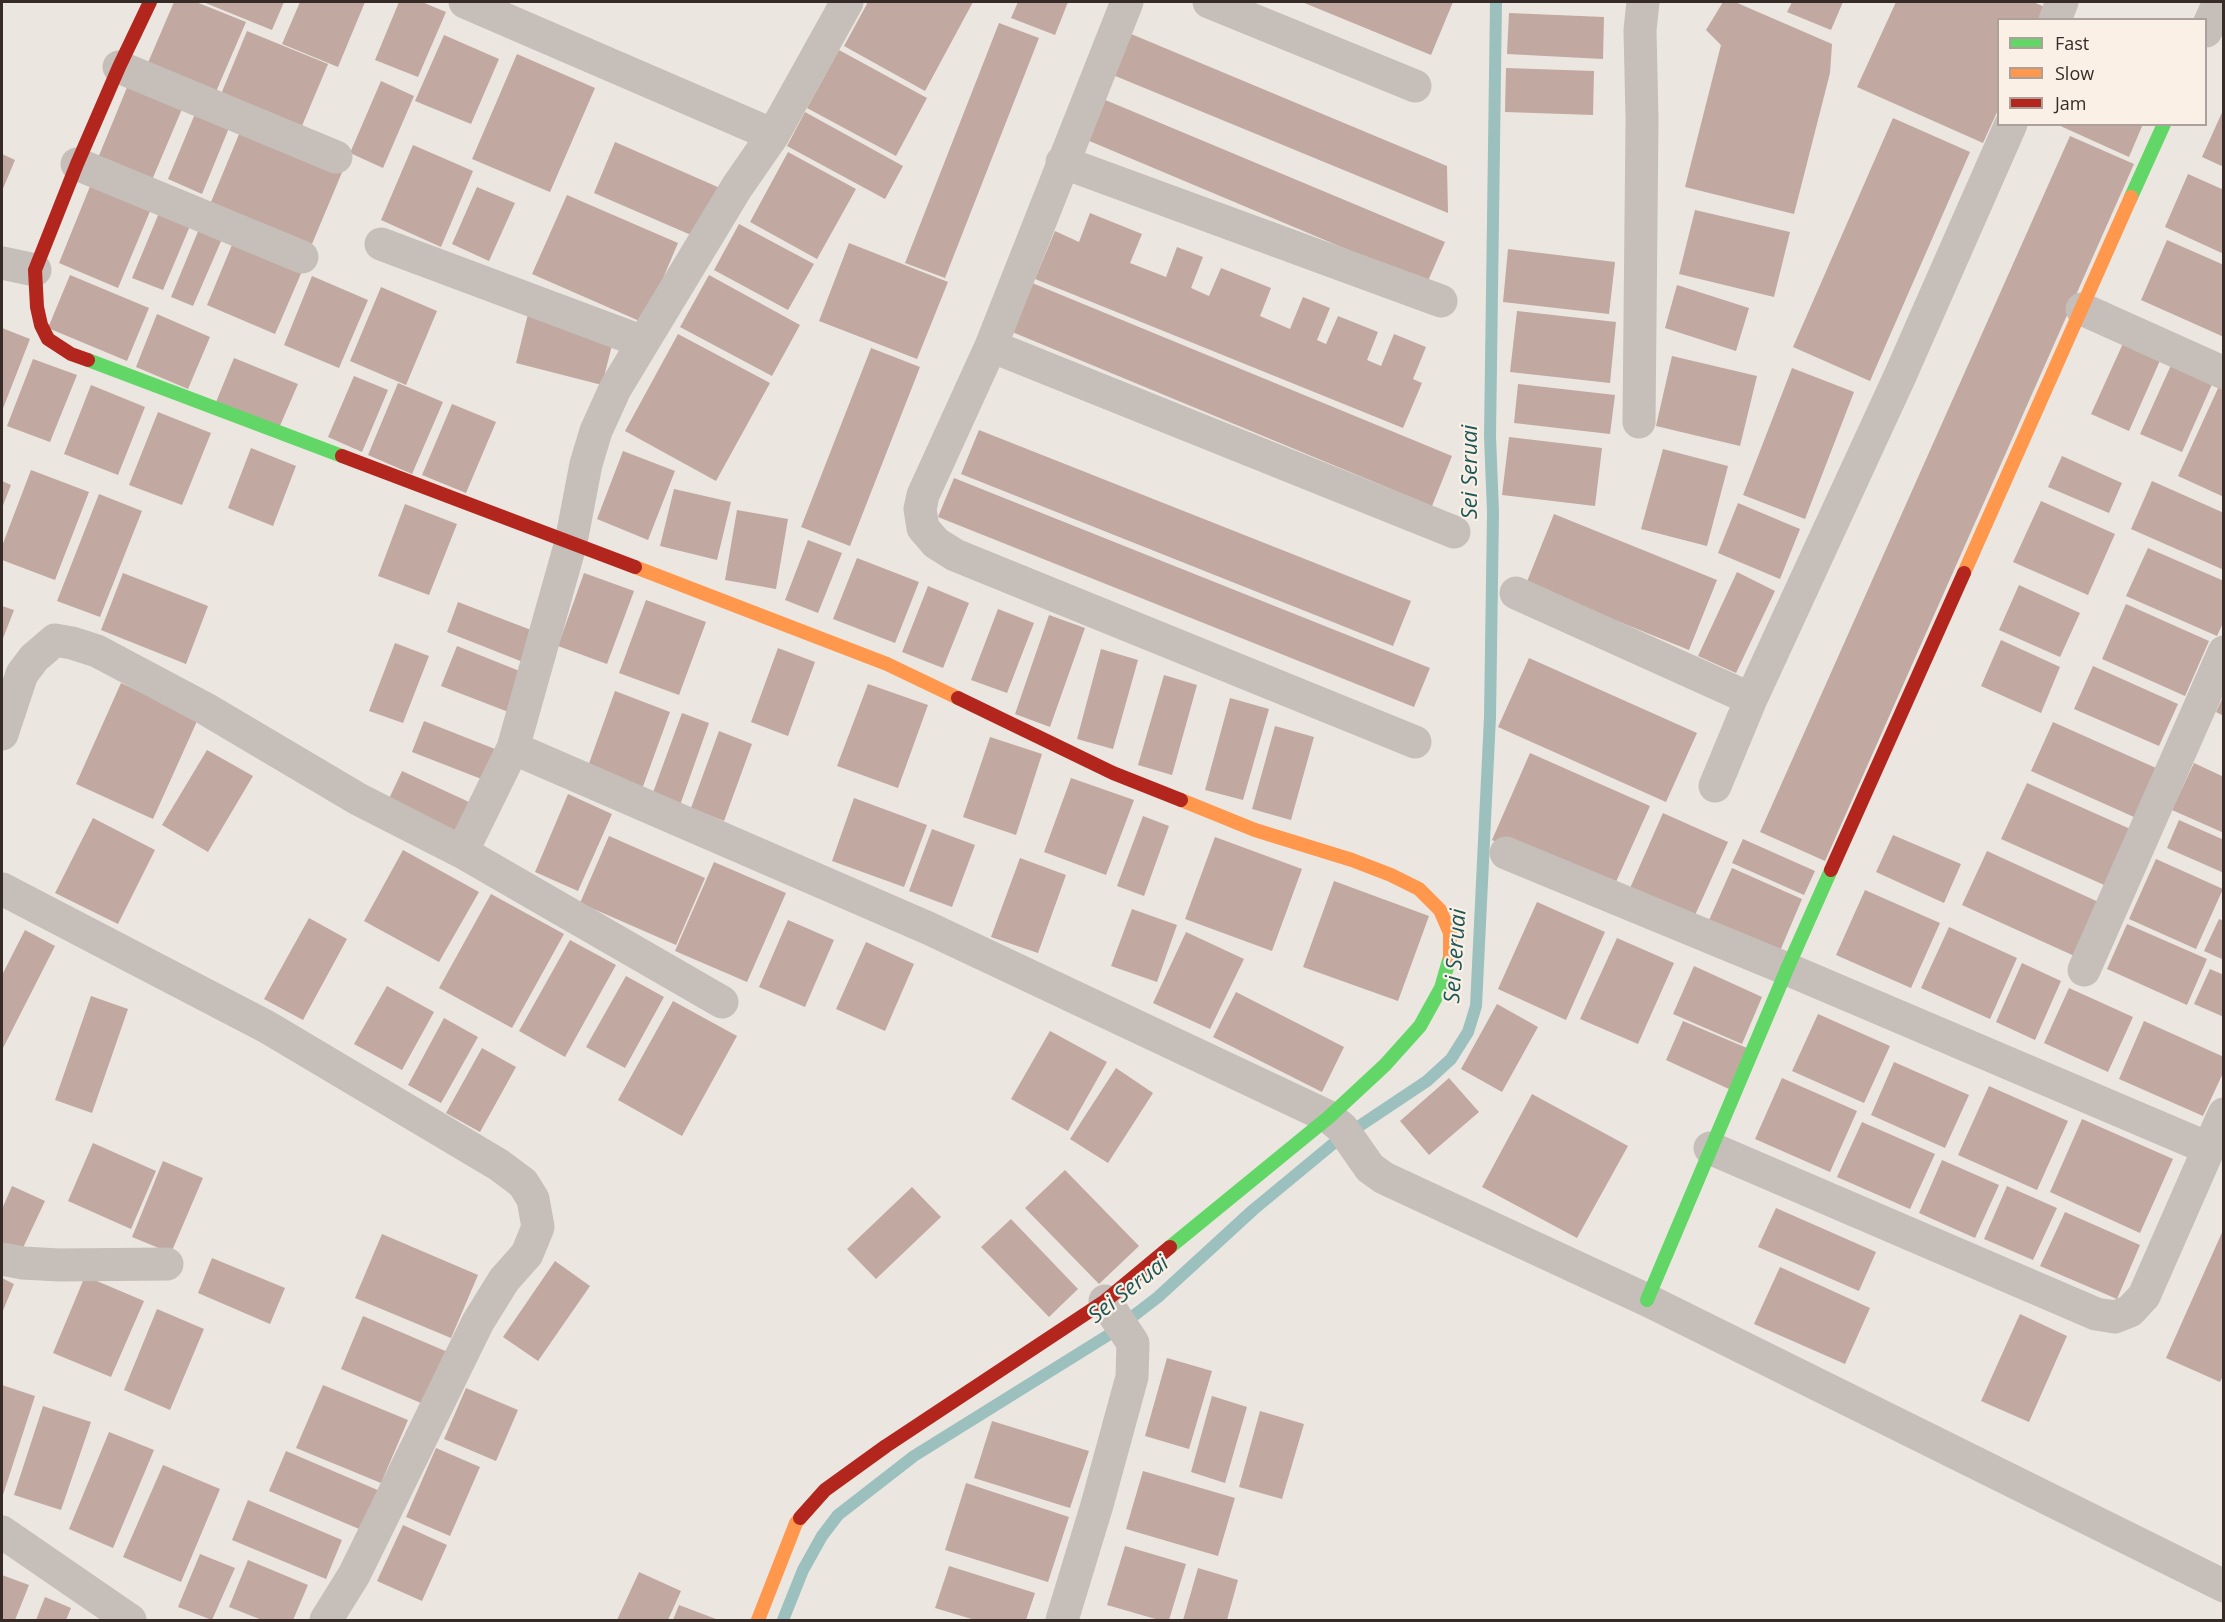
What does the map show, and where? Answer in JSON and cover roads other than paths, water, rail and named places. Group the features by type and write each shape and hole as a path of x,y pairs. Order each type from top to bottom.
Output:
{"street":[{"path":"150,2 77,164 35,270 37,307 41,325 48,339 71,354 888,664 1124,778 1255,830 1352,860 1391,875 1419,890 1440,910 1450,933 1450,958 1441,987 1420,1026 1385,1065 1342,1131 1111,1308 886,1446 825,1490 796,1523 758,1620"},
{"path":"465,2 773,135"},
{"path":"462,852 513,748 571,542 586,464 596,431 615,389 737,188 773,135 847,2"},
{"path":"1127,2 991,346 923,495 920,509 923,528 936,543 955,555 1414,742"},
{"path":"1209,2 1415,86"},
{"path":"1639,422 1642,119 1640,30 1643,2"},
{"path":"2056,18 2062,2"},
{"path":"2207,27 2218,2"},
{"path":"119,67 336,158"},
{"path":"1715,786 1751,699 1900,376 2010,126"},
{"path":"1647,1300 1786,969 2163,126"},
{"path":"1062,162 1442,301"},
{"path":"77,164 302,257"},
{"path":"381,244 643,342"},
{"path":"2,263 35,270"},
{"path":"2082,309 2223,373"},
{"path":"991,346 1454,532"},
{"path":"1516,593 1751,699"},
{"path":"2,734 22,674 34,658 55,640 97,651 206,708 358,799 462,852 722,1002"},
{"path":"2084,970 2223,652"},
{"path":"513,748 928,928 1342,1131 1370,1168 1384,1178 1647,1300 2223,1586"},
{"path":"1506,853 2210,1149"},
{"path":"2,889 267,1027 499,1165 523,1183 533,1199 538,1227 527,1254 504,1280 478,1322 354,1575 326,1620"},
{"path":"1710,1148 2096,1314 2115,1317 2130,1311 2144,1296 2210,1149 2223,1114"},
{"path":"2,1259 59,1265 167,1264"},
{"path":"1062,1620 1132,1377 1133,1343 1111,1308"},
{"path":"2,1532 130,1620"}],"waterway":[{"name":"Sei Seruai","path":"783,1620 803,1570 822,1536 838,1515 914,1456 1110,1334 1158,1297 1253,1210 1334,1143 1427,1081 1451,1059 1468,1032 1476,1006 1490,717 1493,512 1490,436 1496,2"}]}
